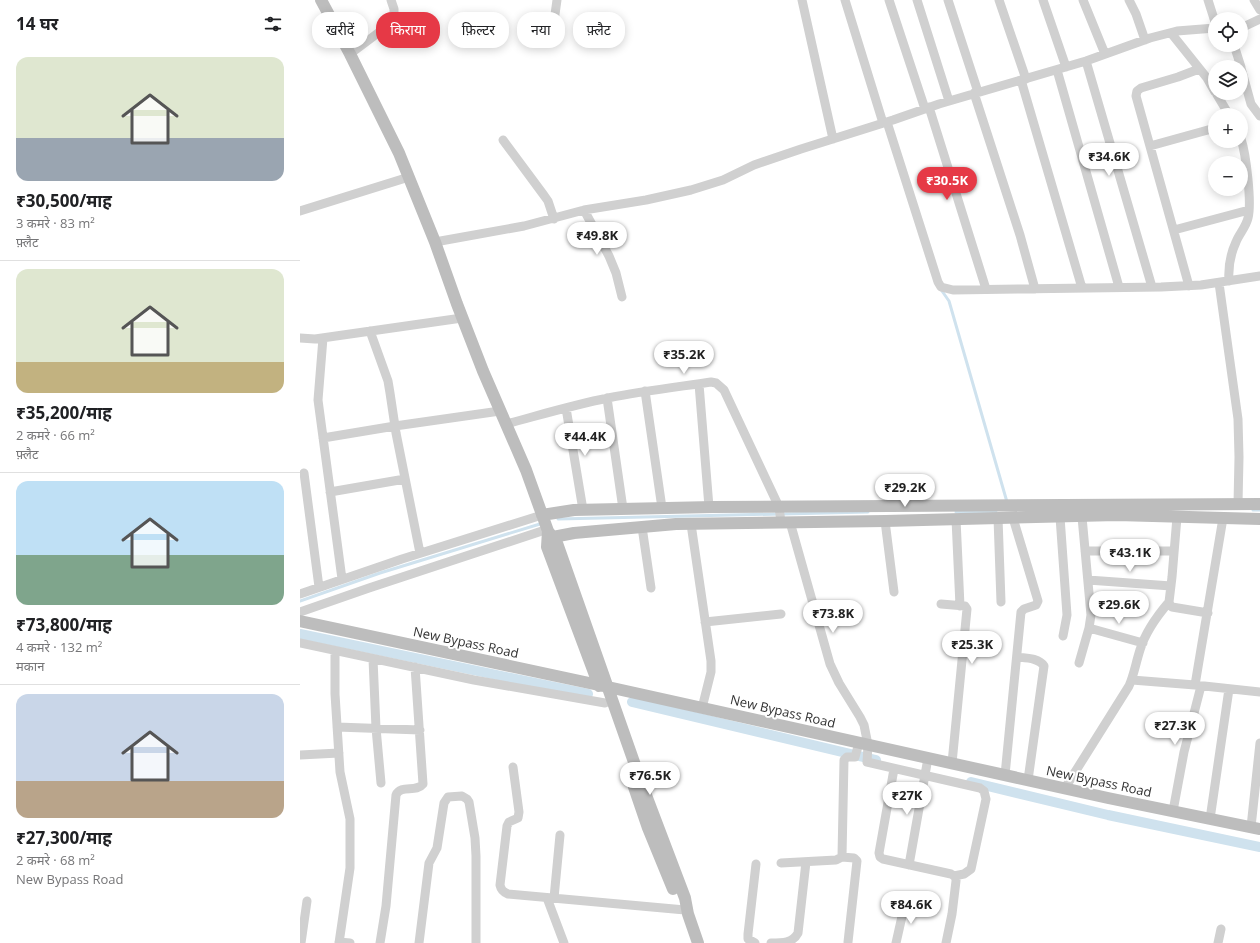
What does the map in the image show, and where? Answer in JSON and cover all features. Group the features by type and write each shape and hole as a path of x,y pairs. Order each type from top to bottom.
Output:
{"street":[{"path":"321,0 389,132 435,242 462,318 542,514 557,543 570,578 603,686 685,898 686,912"},
{"path":"350,54 390,24 394,16 394,9 391,0"},
{"path":"555,12 557,0"},
{"path":"802,0 833,139"},
{"path":"845,0 939,286 945,289 986,290 1190,286 1260,276"},
{"path":"889,0 927,108 986,290"},
{"path":"917,0 949,101"},
{"path":"948,0 1020,235 1035,289"},
{"path":"1000,0 1024,79 1082,288"},
{"path":"1043,0 1066,67"},
{"path":"1083,0 1105,54"},
{"path":"1129,0 1136,14 1145,40"},
{"path":"1208,0 1212,12"},
{"path":"1254,0 1260,10"},
{"path":"1248,25 1260,19"},
{"path":"435,242 524,226 584,210 646,200 691,190 723,180 754,165 949,101 1086,61 1145,40 1171,33 1208,28"},
{"path":"1171,33 1208,82"},
{"path":"1086,61 1152,287"},
{"path":"1190,286 1136,96 1137,91 1144,86 1178,77 1199,69"},
{"path":"1057,70 1119,287"},
{"path":"1248,93 1251,104 1260,116"},
{"path":"1150,146 1208,130"},
{"path":"503,140 545,197 554,219"},
{"path":"1238,504 1238,419 1224,282 1230,257 1236,242 1246,225 1249,210 1243,148"},
{"path":"300,210 408,177"},
{"path":"584,210 609,256 616,273 622,297"},
{"path":"1174,230 1249,210"},
{"path":"300,338 323,338 462,318"},
{"path":"370,331 388,381 395,426 420,553"},
{"path":"323,338 318,400 342,580"},
{"path":"506,424 606,398 645,391 716,382 724,390 782,516 830,664 839,683 860,717 866,731 862,751 868,763 894,769 926,768 980,788 985,794 986,799 971,869 964,874 954,876 951,874 883,859 880,856 879,853 894,769"},
{"path":"699,384 709,507"},
{"path":"645,391 662,508"},
{"path":"606,398 623,509"},
{"path":"566,408 583,510"},
{"path":"323,438 500,411"},
{"path":"304,473 319,587"},
{"path":"330,492 405,479"},
{"path":"300,612 369,588 550,532 574,532 691,524 782,516 1260,504"},
{"path":"300,594 420,553 542,514 583,510 709,507 782,516 885,521 1117,515 1260,519"},
{"path":"1065,788 1114,712 1132,680 1140,650 1147,634 1169,602 1177,516"},
{"path":"1060,517 1067,615 1063,636"},
{"path":"1079,663 1089,628 1091,615 1082,517"},
{"path":"998,518 1001,602"},
{"path":"1005,775 1022,612 1024,609 1036,605 1038,601 1013,518"},
{"path":"1173,811 1198,686 1223,518"},
{"path":"956,519 960,606"},
{"path":"885,521 894,592"},
{"path":"691,524 711,661 711,672 702,708"},
{"path":"642,527 651,588"},
{"path":"1085,551 1174,551"},
{"path":"1088,580 1171,586"},
{"path":"1169,602 1172,607 1208,613"},
{"path":"941,604 965,606 967,609 952,763"},
{"path":"705,622 781,614"},
{"name":"New Bypass Road","path":"300,621 702,708 926,768 952,763 1255,828"},
{"path":"1089,628 1143,643"},
{"path":"300,643 474,680 605,703"},
{"path":"335,651 335,694 340,772 350,819 350,868 339,942 350,943"},
{"path":"1017,657 1038,660 1042,662 1044,666 1028,780"},
{"path":"373,659 376,728 381,783"},
{"path":"380,943 386,906 396,795 401,789 418,788 423,784 415,668"},
{"path":"1132,680 1260,692"},
{"path":"603,686 605,703 648,828 678,901 686,912 698,943"},
{"path":"1210,819 1229,689"},
{"path":"337,727 420,730"},
{"path":"1255,828 1260,744"},
{"path":"842,857 844,760 847,757 853,758 862,751"},
{"path":"300,755 339,753"},
{"path":"513,767 519,816 515,820 509,822 507,826 500,885 501,890 508,894 686,912"},
{"path":"909,865 926,768"},
{"path":"419,943 429,863 437,848 444,803 448,797 462,796 467,798 469,802 475,838 476,943"},
{"path":"560,835 551,898 564,943"},
{"path":"781,863 836,860 842,857 854,858 857,861 848,942"},
{"path":"770,943 787,942 796,938 798,933 806,862"},
{"path":"755,943 748,939 748,934 756,864"},
{"path":"946,943 952,914 956,881 954,876"},
{"path":"302,943 307,901"},
{"path":"896,943 905,903"},
{"path":"1218,943 1221,928"}],"waterway":[{"path":"942,291 949,301 1007,502"},
{"path":"1253,510 1260,510"},
{"path":"558,519 868,512"},
{"path":"956,512 996,512"},
{"path":"300,601 380,573 540,524"},
{"path":"300,634 588,694"},
{"path":"632,702 876,760"},
{"path":"971,782 1108,815 1260,847"}]}
